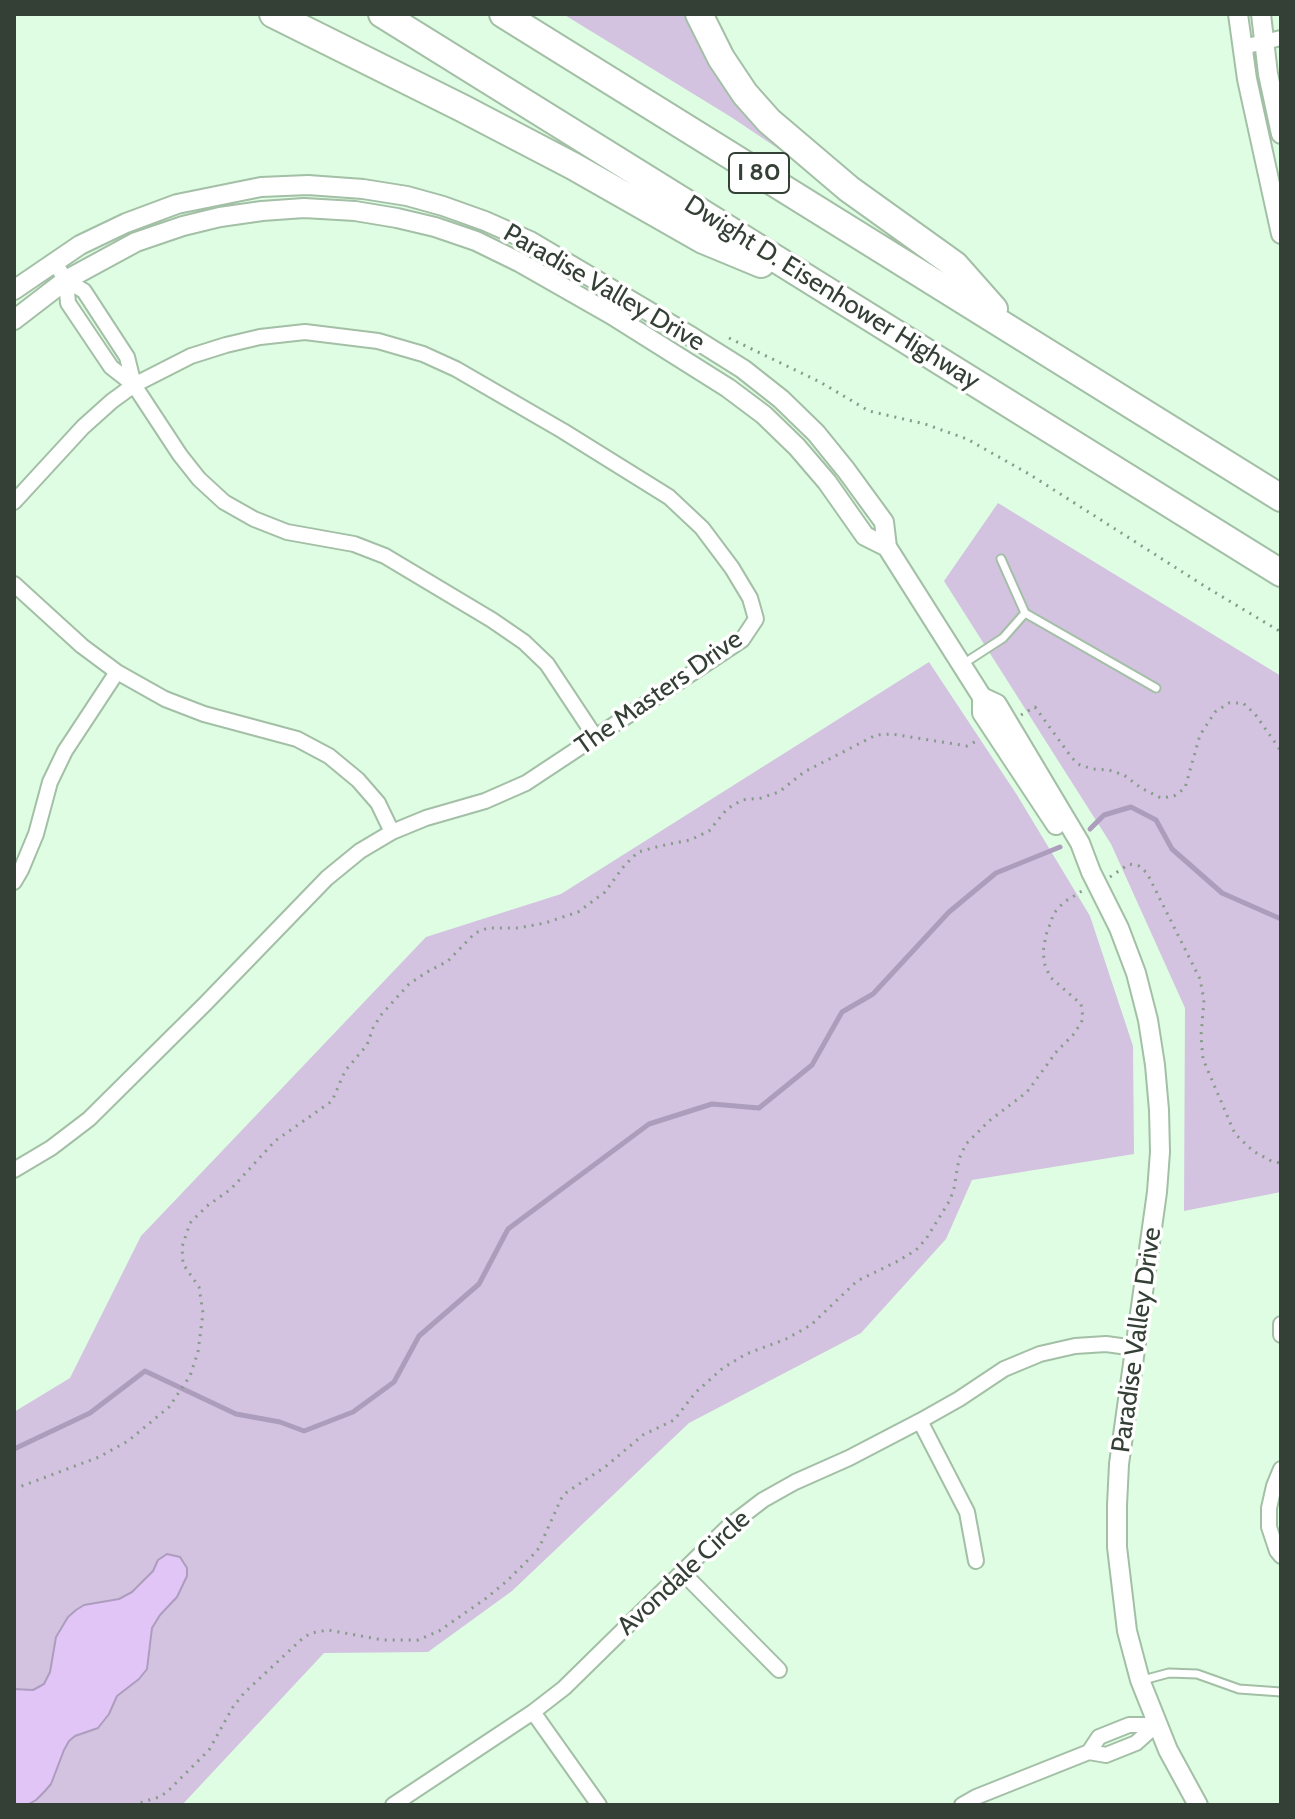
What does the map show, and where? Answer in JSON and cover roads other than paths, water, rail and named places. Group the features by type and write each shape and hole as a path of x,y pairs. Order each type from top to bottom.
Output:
{"highway":[{"path":"273,14 573,166 703,240 836,295"},
{"name":"Dwight D. Eisenhower Highway","path":"382,14 1281,573"},
{"name":"I 80","path":"503,14 1281,498"},
{"path":"699,14 721,58 745,94 769,121 849,189 955,265 1015,332"}],"street":[{"path":"1238,14 1250,93 1281,234"},
{"path":"1261,14 1273,40 1268,74 1281,134"},
{"path":"1243,47 1273,40"},
{"name":"Paradise Valley Drive","path":"14,290 80,245 177,204 261,187 308,185 407,196 485,221 530,241 692,337 743,369 781,399 816,433 846,470 884,522 887,547 982,697 997,704 1080,843 1088,880 1119,928 1136,973 1148,1020 1158,1095 1160,1152 1119,1464 1117,1547 1127,1631 1140,1680 1156,1725 1198,1805"},
{"name":"Paradise Valley Drive","path":"14,320 66,280 136,242 183,226 234,215 304,208 355,211 435,227 476,241 519,262 612,315 728,388 764,415 797,447 827,482 865,536 887,547"},
{"path":"54,262 66,280 68,303 111,367 134,385 180,455 199,479 224,502 254,519 287,532 354,544 385,556 492,620 524,642 547,664 596,738"},
{"name":"The Masters Drive","path":"14,1170 51,1148 89,1119 327,878 360,851 392,832 426,818 485,801 526,783 742,640 756,619 750,598 732,568 702,528 669,497 563,431 456,369 423,354 378,341 305,332 226,345 191,356 134,385"},
{"path":"14,502 83,427 134,385"},
{"path":"14,584 82,646 117,672 165,699 204,714 297,739 329,756 358,780 378,803 392,832"},
{"path":"14,882 36,834 50,782 65,751 117,672"},
{"path":"1281,1324 1281,1335"},
{"name":"Avondale Circle","path":"393,1805 564,1688 729,1526 763,1500 920,1421 1004,1369 1040,1354 1075,1346 1106,1344 1135,1348"},
{"path":"920,1421 967,1512 976,1561"},
{"path":"1281,1469 1269,1508 1269,1527 1281,1556"},
{"path":"682,1572 779,1670"},
{"path":"533,1712 599,1805"},
{"path":"962,1805 1089,1752 1106,1755 1136,1743 1156,1725"}],"lane":[{"path":"1001,559 1025,613 1156,688"},
{"path":"962,665 1003,638 1025,613"},
{"path":"1140,1680 1169,1673 1197,1674 1239,1689 1281,1692"}],"waterway":[{"path":"1090,829 1104,815 1131,807 1156,820 1172,849 1222,893 1281,919"},
{"path":"14,1449 90,1413 145,1371 236,1414 280,1422 304,1431 353,1412 394,1382 419,1336 479,1284 508,1229 649,1124 712,1104 759,1108 812,1065 842,1012 873,994 949,912 996,873 1060,847"}]}
